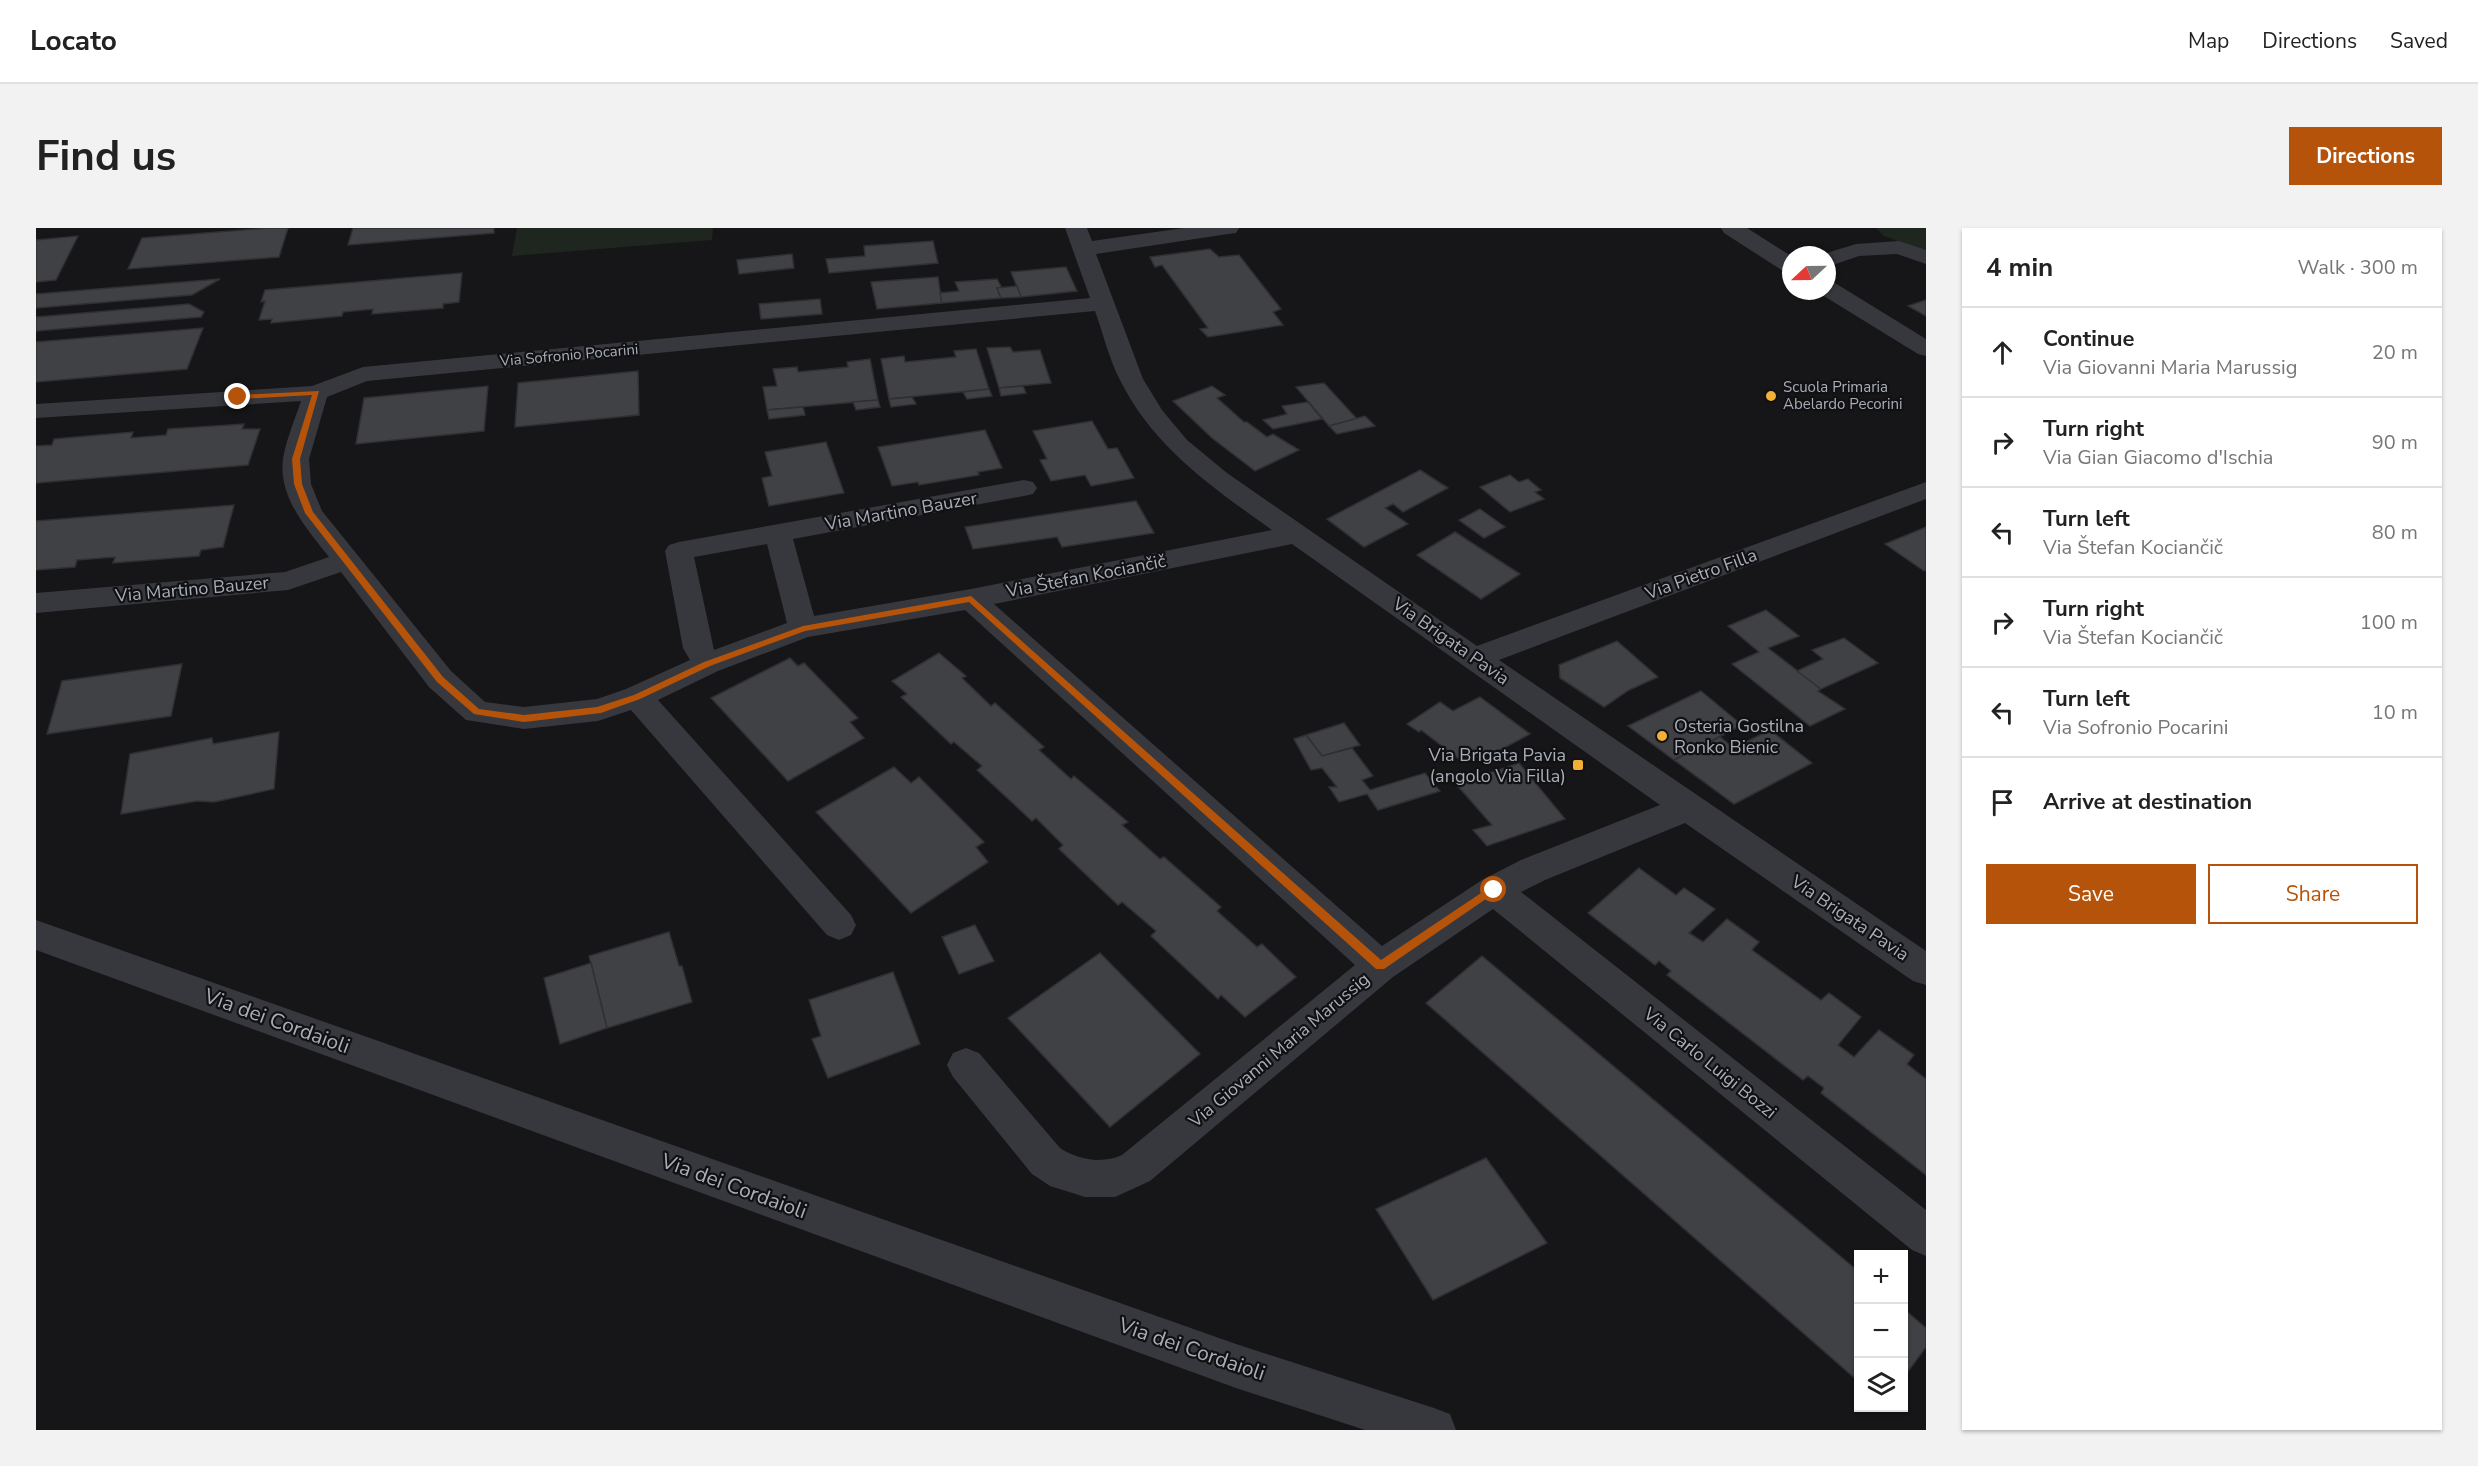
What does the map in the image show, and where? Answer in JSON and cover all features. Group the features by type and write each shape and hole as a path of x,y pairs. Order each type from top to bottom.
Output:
{"street":[{"path":"1080,239 1228,228"},
{"path":"1731,228 1782,260"},
{"name":"Via Brigata Pavia","path":"1080,239 1131,379 1152,414 1178,445 1218,480 1688,808 1926,970"},
{"path":"1836,257 1856,250 1899,247 1926,257"},
{"path":"1836,294 1926,349"},
{"name":"Via Sofronio Pocarini","path":"36,411 316,393 363,374 1105,303"},
{"name":"Via Štefan Kociančič","path":"316,393 296,459 298,484 309,513 440,679 477,712 524,718 598,710 637,697 707,664 803,628 971,599 1296,534"},
{"name":"Via Martino Bauzer","path":"707,664 698,648 679,551 1024,488"},
{"name":"Via Pietro Filla","path":"1475,658 1926,490"},
{"path":"778,533 803,628"},
{"name":"Via Martino Bauzer","path":"36,603 288,581 345,561"},
{"path":"971,599 1380,966"},
{"path":"637,697 839,925"},
{"name":"Via Giovanni Maria Marussig","path":"966,1065 1046,1161 1064,1173 1085,1178 1115,1178 1136,1168 1380,966 1494,890 1533,870 1688,808"},
{"name":"Via Carlo Luigi Bozzi","path":"1494,890 1926,1236"},
{"name":"Via dei Cordaioli","path":"36,935 1224,1362 1434,1430"}],"shaded area":[{"path":"517,228 713,228 712,240 512,256"},
{"path":"1876,228 1926,228 1926,251 1884,236"}],"building":[{"path":"288,228 279,257 128,269 142,238"},
{"path":"353,228 494,228 494,233 348,245"},
{"path":"78,236 56,280 36,282 36,240"},
{"path":"933,241 938,263 829,273 826,259 865,256 864,246"},
{"path":"1210,249 1219,257 1239,255 1281,309 1273,312 1283,325 1208,337 1200,329 1208,328 1162,265 1155,267 1150,257"},
{"path":"792,254 794,268 739,274 737,260"},
{"path":"1066,267 1077,291 1021,297 1011,272"},
{"path":"462,273 459,302 443,304 443,308 372,314 373,309 343,312 342,316 271,323 272,319 259,320 265,301 261,302 265,290"},
{"path":"938,277 942,303 877,309 871,282"},
{"path":"220,279 192,295 36,308 36,294"},
{"path":"997,279 1002,288 997,288 1001,298 942,303 940,293 959,291 955,282"},
{"path":"1017,286 1021,297 1001,298 997,288"},
{"path":"820,299 822,314 761,319 759,304"},
{"path":"1926,300 1926,316 1908,306"},
{"path":"189,304 204,312 201,317 36,331 36,317"},
{"path":"203,328 187,369 36,382 36,342"},
{"path":"1010,347 1013,352 1040,350 1051,383 999,388 987,348"},
{"path":"976,349 989,389 889,399 881,359 904,356 905,362 956,357 954,351"},
{"path":"870,359 878,400 767,410 763,387 777,386 773,369 797,367 798,372 848,367 847,362"},
{"path":"638,371 639,415 515,427 518,383"},
{"path":"1324,383 1357,419 1329,426 1296,387"},
{"path":"488,386 484,431 356,444 364,398"},
{"path":"1023,386 1026,393 1001,396 999,388"},
{"path":"1212,386 1225,395 1217,398 1244,422 1267,437 1273,434 1299,450 1255,471 1212,438 1173,401"},
{"path":"989,389 992,396 967,399 963,392"},
{"path":"912,397 916,404 891,407 889,399"},
{"path":"878,400 880,407 856,410 853,402"},
{"path":"1308,402 1322,419 1273,429 1263,420 1287,414 1282,406"},
{"path":"803,407 805,415 769,419 767,410"},
{"path":"1365,416 1375,426 1337,434 1329,426"},
{"path":"1092,421 1108,449 1117,448 1134,478 1091,486 1085,475 1051,481 1040,460 1047,459 1033,431"},
{"path":"244,424 242,429 260,429 248,465 36,483 36,446 52,445 54,439 133,432 131,438 166,435 168,429"},
{"path":"985,430 1002,468 978,472 979,475 919,485 918,482 892,486 878,447"},
{"path":"826,442 844,493 769,506 762,478 772,476 765,452"},
{"path":"1420,470 1448,488 1403,512 1393,504 1385,508 1408,524 1364,547 1327,519"},
{"path":"1510,475 1519,482 1528,479 1541,490 1535,492 1544,499 1510,512 1480,487"},
{"path":"1136,501 1154,533 1062,547 1057,537 973,549 965,527"},
{"path":"234,505 223,547 201,550 199,556 113,563 115,557 77,560 75,567 36,570 36,521"},
{"path":"1480,509 1505,527 1484,538 1459,520"},
{"path":"1926,527 1926,570 1924,571 1885,544"},
{"path":"1455,532 1520,574 1481,599 1417,555"},
{"path":"1766,610 1799,636 1768,648 1821,689 1818,691 1845,709 1810,726 1732,664 1759,652 1728,626"},
{"path":"1844,638 1878,663 1821,689 1797,671 1823,659 1812,650"},
{"path":"1617,641 1658,677 1629,690 1604,707 1560,678 1559,665"},
{"path":"939,653 966,676 962,678 991,706 995,703 1044,747 1039,750 1071,779 1074,776 1128,822 1122,825 1160,859 1164,857 1221,907 1217,911 1257,947 1262,944 1296,977 1245,1017 1221,995 1218,999 1151,936 1156,931 1122,902 1118,905 1059,849 1063,845 1036,818 1032,821 977,770 982,766 954,742 951,744 901,697 907,694 892,681"},
{"path":"790,658 798,666 804,663 858,718 850,722 864,738 788,781 711,698"},
{"path":"182,664 171,716 47,734 62,681"},
{"path":"1701,691 1742,725 1674,760 1628,726"},
{"path":"1480,697 1530,734 1504,748 1463,762 1421,730 1419,732 1407,724 1440,702 1453,711"},
{"path":"1344,723 1360,745 1322,756 1306,735"},
{"path":"1770,730 1812,763 1734,804 1674,760 1720,737 1734,748"},
{"path":"279,732 274,789 214,802 197,801 121,814 130,754 212,738 213,744"},
{"path":"1306,735 1322,756 1352,748 1373,776 1362,780 1370,790 1425,773 1440,791 1378,810 1367,794 1339,802 1329,787 1337,787 1322,768 1311,770 1294,739"},
{"path":"1519,763 1565,819 1487,846 1473,830 1492,825 1456,784"},
{"path":"894,767 911,783 919,777 984,842 976,847 988,862 911,913 816,812"},
{"path":"1639,868 1676,895 1684,888 1715,909 1689,933 1703,942 1727,919 1759,942 1752,950 1821,1000 1829,993 1861,1017 1838,1045 1854,1057 1879,1030 1914,1055 1907,1064 1926,1079 1926,1175 1821,1093 1824,1088 1808,1076 1803,1080 1667,975 1671,971 1659,961 1655,965 1588,913"},
{"path":"975,925 994,961 959,974 942,937"},
{"path":"669,932 692,1002 607,1028 589,956"},
{"path":"1100,953 1200,1054 1110,1127 1008,1018"},
{"path":"1482,956 1854,1268 1854,1378 1426,1003"},
{"path":"591,963 607,1028 560,1044 544,978"},
{"path":"893,972 920,1044 828,1078 812,1039 821,1036 809,1000"},
{"path":"1486,1158 1547,1243 1433,1300 1376,1209"},
{"path":"1908,1312 1926,1328 1926,1347 1908,1372"}],"place":[{"name":"Scuola Primaria Abelardo Pecorini","path":"1771,396"},
{"name":"Osteria Gostilna Ronko Bienic","path":"1662,736"},
{"name":"Via Brigata Pavia (angolo Via Filla)","path":"1578,765"}],"route":[{"path":"238,397 316,393 296,459 298,484 309,513 440,679 477,712 524,718 598,710 637,697 707,664 803,628 971,599 1380,966 1494,890"}]}
